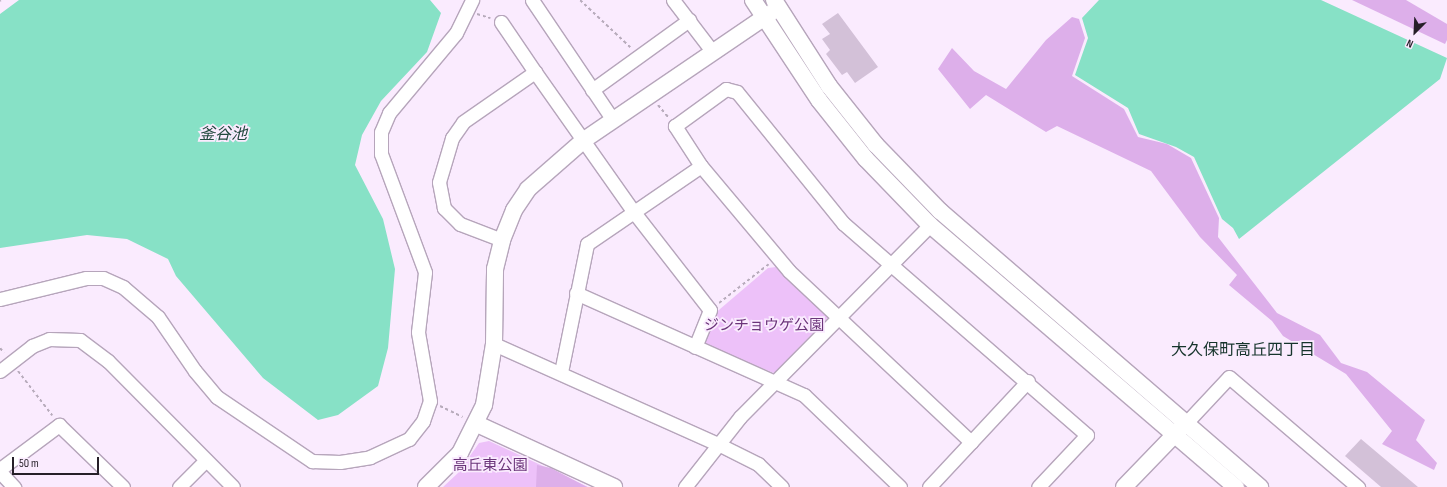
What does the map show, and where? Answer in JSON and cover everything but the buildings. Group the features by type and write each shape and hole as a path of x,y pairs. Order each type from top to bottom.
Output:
{"street":[{"path":"532,0 613,120"},
{"path":"673,0 712,51"},
{"path":"753,0 763,18 819,100 866,159 930,225 1180,429 1260,487"},
{"path":"426,487 460,453 477,424 487,393 494,344 495,269 502,240 514,210 528,189 584,140 712,51 763,18 776,4 829,86 876,145 940,211 1180,429 1236,487"},
{"path":"0,299 86,278 104,278 123,287 158,317 195,371 218,397 312,461 340,462 370,457 409,439 423,421 430,402 418,332 425,272 380,154 381,132 389,113 456,33 469,5"},
{"path":"592,90 638,55 689,20"},
{"path":"501,22 633,211 710,310 695,347"},
{"path":"502,240 460,224 444,208 439,182 452,138 463,122 535,72"},
{"path":"971,442 838,318 777,257 701,166 675,126 726,89 738,92 843,223 1028,381 1087,435 1038,487"},
{"path":"561,372 587,244 633,211 701,166"},
{"path":"685,487 718,444 774,383 930,225"},
{"path":"576,293 774,383 804,395 900,487"},
{"path":"0,370 32,346 49,339 80,340 108,361 233,487"},
{"path":"494,344 561,372 718,444 758,464 782,487"},
{"path":"1124,487 1229,377 1358,487"},
{"path":"929,487 1028,381"},
{"path":"477,424 614,487"},
{"path":"0,468 59,426 123,487"},
{"path":"179,487 206,460"},
{"path":"0,472 14,487"}],"path":[{"path":"580,0 615,30 638,55"},
{"path":"469,5 501,22"},
{"path":"650,94 675,126"},
{"path":"710,310 777,257"},
{"path":"12,362 59,426"},
{"path":"430,402 477,424"}],"green space":[{"name":"ジンチョウゲ公園","path":"776,267 824,312 828,317 826,320 774,373 704,346 701,341 713,315 768,268"},
{"name":"高丘東公園","path":"489,441 588,487 443,487 458,473 479,443"}],"shaded area":[{"path":"1352,0 1406,0 1447,24 1447,40 1445,44"},
{"path":"1072,17 1079,19 1085,38 1072,76 1124,109 1138,137 1167,144 1191,158 1219,218 1218,237 1277,313 1320,335 1341,363 1367,372 1425,420 1416,440 1437,463 1434,470 1382,444 1392,431 1346,374 1283,336 1272,321 1229,285 1237,275 1200,237 1151,171 1057,126 1046,132 986,95 970,109 938,69 952,48 974,71 1006,89 1046,40"},
{"path":"537,465 551,468 587,487 536,487"}],"water":[{"name":"釜谷池","path":"19,0 430,0 441,13 427,52 381,101 362,135 355,165 383,219 395,269 388,348 378,386 338,415 318,420 263,378 176,276 168,259 127,239 87,235 0,248 0,14"},
{"path":"1099,0 1321,0 1447,58 1440,79 1239,239 1233,228 1222,219 1194,157 1176,147 1139,134 1128,108 1075,75 1088,38 1082,18"}],"district":[{"name":"大久保町高丘四丁目","path":"1243,351"}]}
